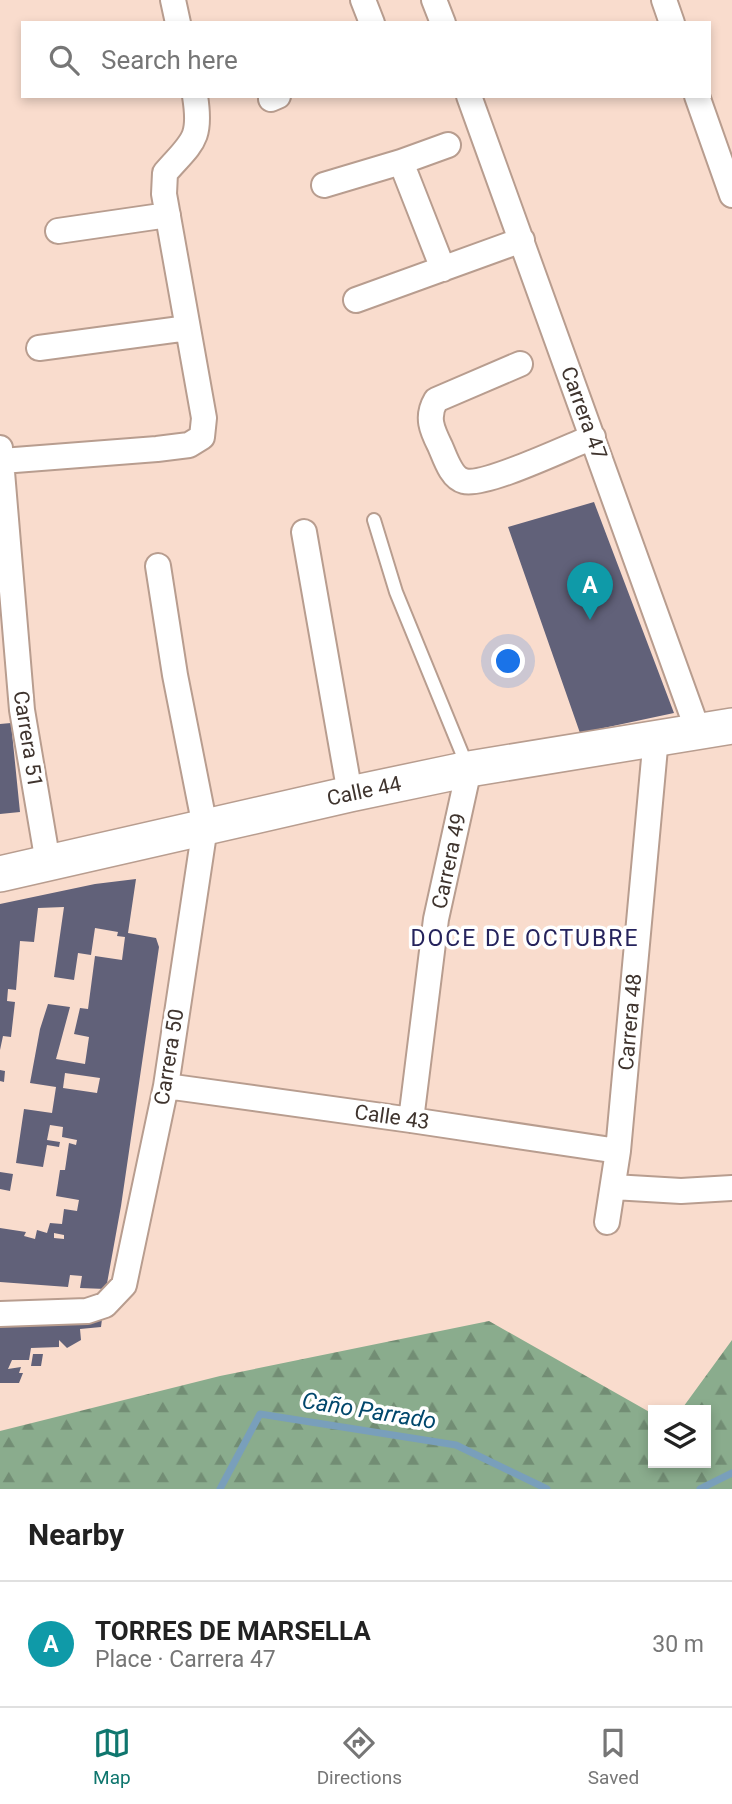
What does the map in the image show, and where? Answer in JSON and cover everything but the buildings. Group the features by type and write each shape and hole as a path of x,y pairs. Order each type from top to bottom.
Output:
{"main road":[{"name":"Calle 44","path":"0,874 469,769 732,726"}],"street":[{"path":"173,0 178,21"},
{"path":"363,0 371,21"},
{"path":"434,0 442,21"},
{"path":"664,0 671,21"},
{"path":"1,455 28,461 188,445 202,437 204,418 164,194 165,173 195,140 199,121 195,98"},
{"name":"Carrera 47","path":"470,98 698,731"},
{"path":"698,98 727,168 732,195"},
{"path":"324,185 448,145"},
{"path":"401,162 443,269"},
{"path":"58,231 168,215"},
{"path":"356,300 522,240"},
{"path":"39,348 188,328"},
{"path":"520,364 436,400 430,421 453,474 463,481 484,481 593,437"},
{"name":"Carrera 51","path":"1,455 9,683 48,863"},
{"path":"304,532 350,794"},
{"name":"Carrera 50","path":"0,1314 87,1311 105,1305 124,1284 166,1086 205,827 175,674 158,566"},
{"name":"Carrera 48","path":"607,1222 618,1151 656,737"},
{"name":"Carrera 49","path":"411,1120 436,919 469,769"},
{"name":"Calle 43","path":"166,1086 618,1151"},
{"path":"613,1187 681,1191 732,1188"}],"lane":[{"path":"374,520 396,592 469,769"}],"green space":[{"path":"489,1321 648,1411 648,1468 711,1468 711,1405 685,1405 732,1340 732,1489 0,1489 0,1431 220,1376"}],"waterway":[{"name":"Caño Parrado","path":"220,1489 260,1414 456,1445 547,1489"},
{"name":"Caño Parrado","path":"700,1489 732,1473"}],"place":[{"name":"TORRES DE MARSELLA","path":"590,620"}],"district":[{"name":"DOCE DE OCTUBRE","path":"525,938"}]}
